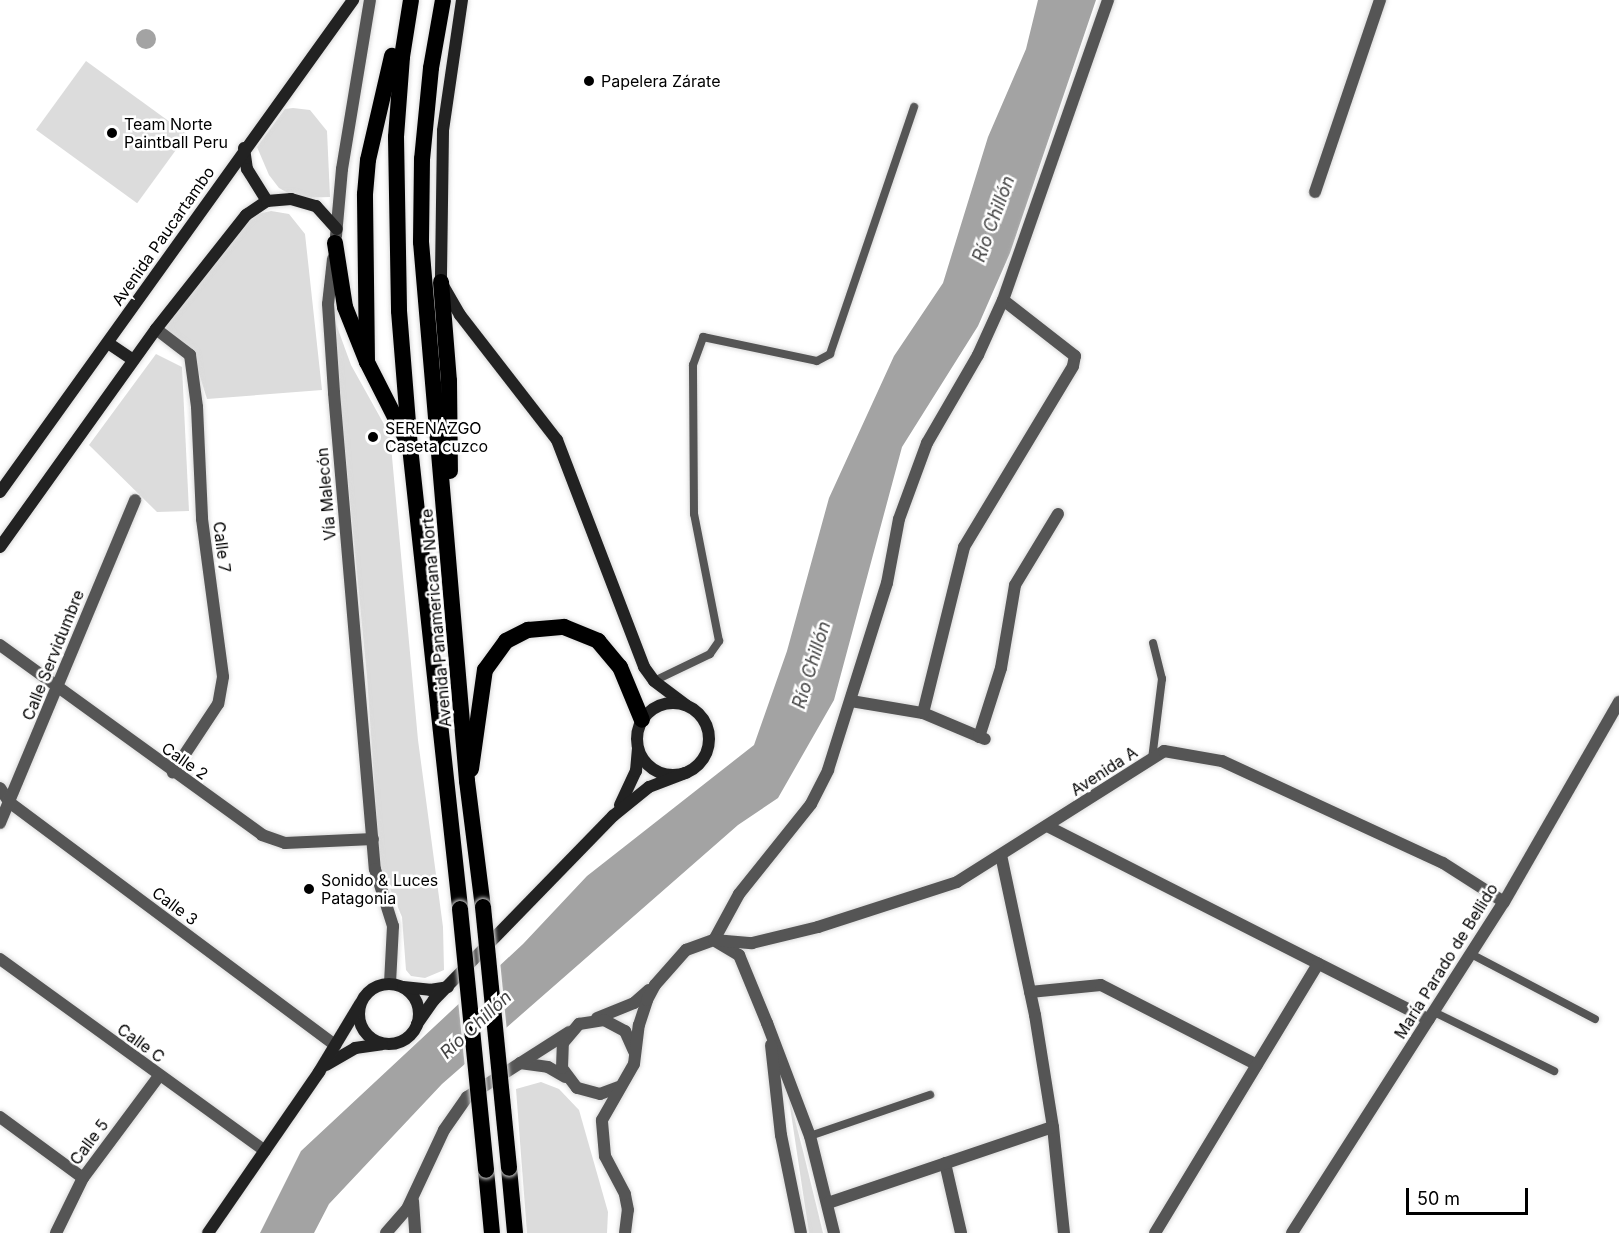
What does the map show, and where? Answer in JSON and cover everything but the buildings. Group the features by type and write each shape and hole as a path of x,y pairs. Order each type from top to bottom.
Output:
{"highway":[{"path":"367,362 364,254 368,160 406,0"},
{"name":"Avenida Panamericana Norte","path":"411,0 402,57 396,137 398,268 410,447 492,1233"},
{"name":"Avenida Panamericana Norte","path":"443,0 431,68 422,159 421,242 467,781 483,907 515,1233"},
{"path":"336,236 345,307 367,362 410,447"},
{"path":"441,282 450,411 448,550"},
{"path":"467,781 475,755 479,693 485,670 506,641 528,630 564,627 598,641 620,667 642,720"}],"main road":[{"name":"Avenida Paucartambo","path":"0,492 108,343 244,148 353,0"},
{"path":"319,1072 345,1052 388,1044 406,1038 449,987 613,816 649,787 686,773 703,759 709,739 703,718 654,681 644,667 557,440 460,315 441,282 444,122 462,0"},
{"path":"244,148 248,169 267,201"},
{"path":"0,548 133,360 246,215 267,201 291,199 316,206 336,236"},
{"path":"108,343 133,360"},
{"path":"613,816 632,781 642,720 656,706 686,705"},
{"path":"638,749 657,771 686,773"},
{"path":"208,1233 319,1072 360,1004 372,989 394,985 430,990 449,987"},
{"path":"394,985 407,990 418,1005 417,1024"},
{"path":"360,1004 364,1030 379,1042 388,1044"}],"street":[{"name":"Vía Malecón","path":"370,0 342,169 328,304 373,840 377,880 393,926 394,985"},
{"path":"386,1233 407,1209 459,1106 488,1081 569,1032 634,1003 655,985 686,950 714,940 739,894 811,804 828,770 851,701 887,583 899,519 927,443 978,355 1003,300 1108,0"},
{"path":"1315,192 1380,0"},
{"path":"922,713 964,547 1073,366 1075,356 1003,300"},
{"name":"Calle 7","path":"156,329 190,355 197,407 202,519 223,677 218,704 173,772"},
{"name":"Calle Servidumbre","path":"0,823 58,690 135,500"},
{"path":"851,701 922,713 982,738 1001,669 1015,585 1058,514"},
{"name":"Calle 2","path":"0,645 58,690 262,836 285,843 373,840"},
{"name":"María Parado de Bellido","path":"1292,1233 1504,902 1619,702"},
{"name":"Avenida A","path":"714,940 752,943 819,927 957,882 1164,751 1222,761 1443,863 1504,902"},
{"name":"Calle 3","path":"0,789 9,802 335,1045"},
{"path":"1047,826 1318,964 1431,1016"},
{"path":"1001,855 1030,992 1053,1127 1064,1233"},
{"path":"714,940 739,955 767,1023 810,1136 834,1233"},
{"name":"Calle C","path":"0,959 265,1151"},
{"path":"1155,1233 1318,964"},
{"path":"625,1233 628,1210 625,1194 605,1156 601,1135 605,1108 634,1064 634,1052 642,1013 655,985"},
{"path":"1030,992 1101,985 1257,1065"},
{"path":"592,1020 615,1024 625,1031 634,1052"},
{"path":"767,1023 781,1135 801,1233"},
{"path":"567,1079 560,1055 569,1032"},
{"path":"519,1063 548,1067 588,1093 612,1091 622,1085"},
{"name":"Calle 5","path":"56,1233 83,1178 159,1076"},
{"path":"0,1117 83,1178"},
{"path":"828,1203 1053,1127"},
{"path":"945,1163 961,1233"},
{"path":"415,1233 412,1215 416,1189"}],"lane":[{"path":"654,681 710,654 719,641 694,514 693,365 703,337 817,361 830,354 914,107"},
{"path":"1152,759 1162,679 1153,643"},
{"path":"1471,954 1594,1019"},
{"path":"1431,1016 1554,1071"},
{"path":"810,1136 930,1095"}],"shaded area":[{"name":"Team Norte Paintball Peru","path":"86,61 187,134 137,203 36,130"},
{"path":"285,109 310,110 327,131 330,197 297,198 279,188 269,175 257,147"},
{"path":"271,211 289,214 305,234 322,390 207,399 193,354 161,328 247,222 258,214"},
{"path":"332,313 351,365 390,435 418,740 443,927 444,970 425,978 411,976 406,970 402,917 380,865 367,677"},
{"path":"156,354 182,367 189,511 157,512 89,445"},
{"path":"541,1082 559,1089 579,1110 608,1212 607,1233 527,1233 516,1089"},
{"path":"788,1093 803,1151 823,1233 809,1233"}],"water":[{"name":"Río Chillón","path":"1038,0 1096,0 1010,253 978,326 902,447 834,700 778,798 738,825 442,1084 329,1204 314,1233 260,1233 301,1151 523,944 587,876 754,745 787,651 829,498 894,356 943,283 988,137 1026,49"},
{"path":"146,29 153,32 156,39 153,46 146,49 139,46 136,39 139,32"}],"pier":[{"path":"500,961 507,1032 465,1068 458,1000"}],"place":[{"name":"Papelera Zárate","path":"589,81"},
{"name":"Team Norte Paintball Peru","path":"112,133"},
{"name":"SERENAZGO Caseta cuzco","path":"373,437"},
{"name":"Sonido & Luces Patagonia","path":"309,889"}]}
